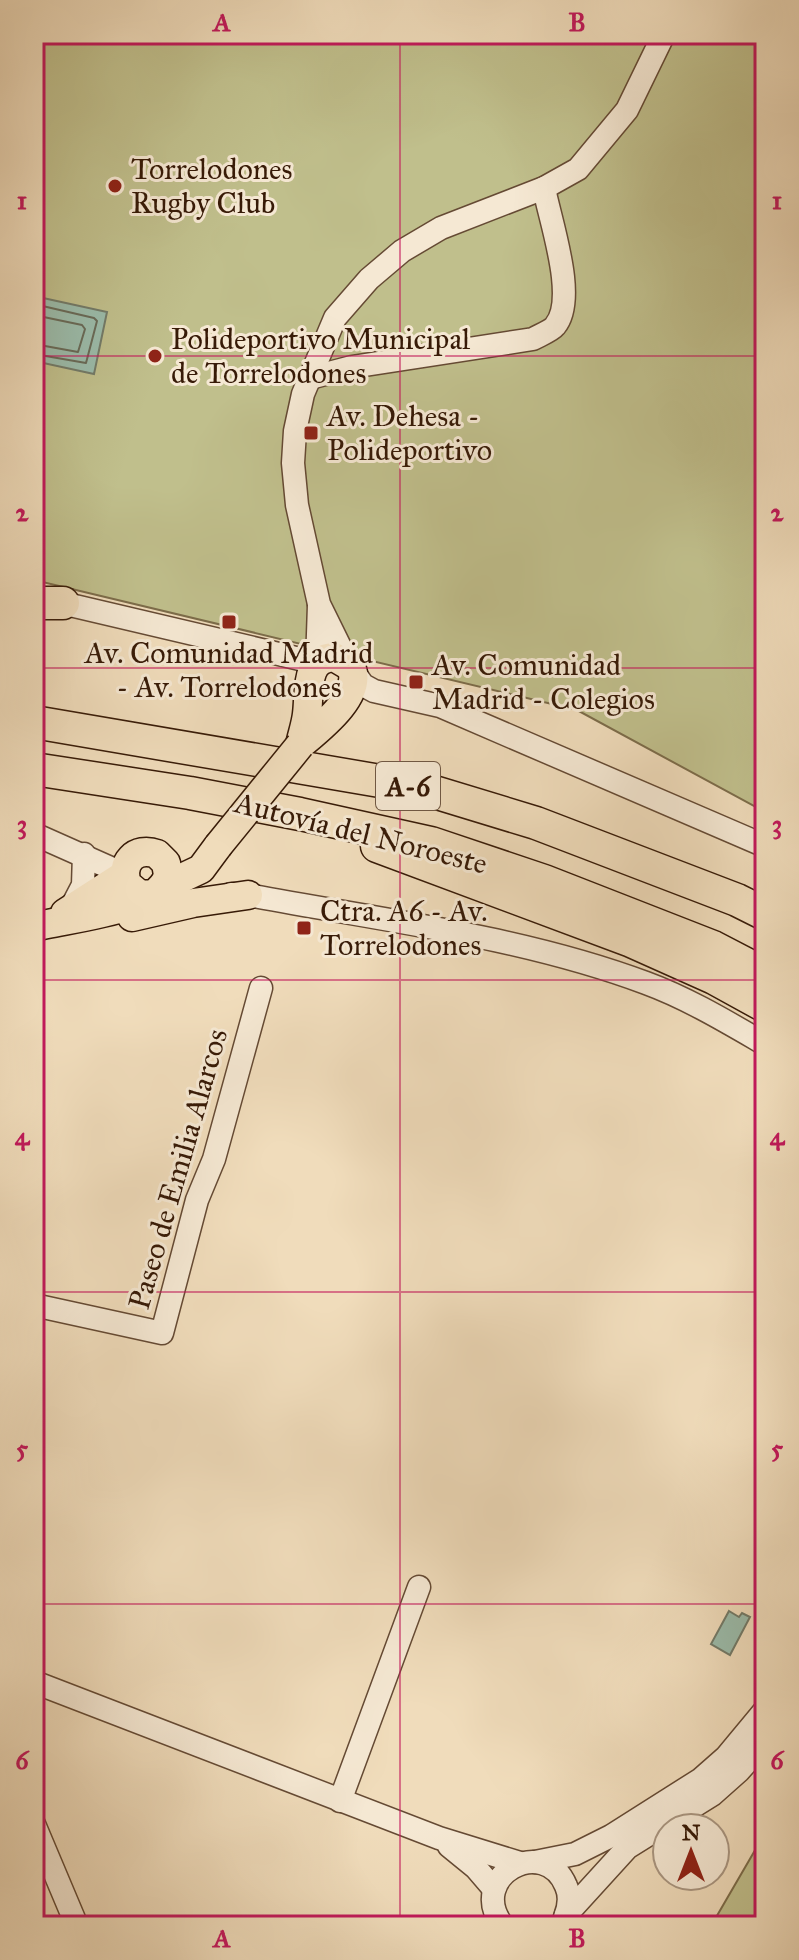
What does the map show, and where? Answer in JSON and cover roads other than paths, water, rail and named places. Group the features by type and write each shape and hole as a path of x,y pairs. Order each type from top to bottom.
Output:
{"highway":[{"name":"Autovía del Noroeste","path":"34,722 421,788 536,823 737,900 765,914"},
{"name":"Autovía del Noroeste","path":"34,769 190,793 431,843 544,881 713,947 765,974"},
{"path":"300,814 419,864 538,904 629,940 714,978 765,1006"}],"main road":[{"path":"37,931 130,905 201,869 317,720 351,691 355,682 351,667 334,657 317,663 310,676 317,720"},
{"path":"162,858 168,869 167,882 159,891 140,895 132,891 124,875 127,861 137,853 150,852 177,860 218,846"},
{"path":"37,931 124,875"},
{"path":"37,931 248,895"}],"street":[{"path":"664,34 627,110 578,169 544,188 441,228 402,251 369,279 335,318 303,394 295,431 293,463 297,505 319,604 363,685 374,691 440,706 765,846"},
{"path":"310,378 352,367 533,339 555,327 563,310 566,292 544,188"},
{"path":"44,601 317,663 319,604"},
{"path":"252,648 282,649 297,642 311,628 319,604"},
{"path":"34,834 84,854 124,875"},
{"path":"69,910 83,885 84,854"},
{"path":"159,891 248,895 581,961 649,984 765,1044"},
{"name":"Paseo de Emilia Alarcos","path":"34,1305 162,1333 197,1200 214,1159 261,988"},
{"path":"340,1801 419,1587"},
{"path":"34,1682 439,1838 528,1863 547,1865 564,1881 569,1904 563,1921"},
{"path":"563,1921 627,1848 712,1795 763,1726"},
{"path":"733,1764 752,1773 765,1767"},
{"path":"497,1922 494,1889 509,1869 575,1854 611,1836 701,1779 733,1764"},
{"path":"34,1824 77,1926"},
{"path":"439,1838 476,1868 494,1889"}],"water":[{"path":"34,296 107,312 94,374 34,361"},
{"path":"729,1611 739,1617 742,1613 750,1617 730,1655 711,1644"}],"place":[{"name":"Torrelodones Rugby Club","path":"115,186"},
{"name":"Polideportivo Municipal de Torrelodones","path":"155,356"},
{"name":"Av. Dehesa - Polideportivo","path":"311,433"},
{"name":"Av. Comunidad Madrid - Av. Torrelodones","path":"229,622"},
{"name":"Av. Comunidad Madrid - Colegios","path":"416,682"},
{"name":"Ctra. A6 - Av. Torrelodones","path":"304,928"}]}
